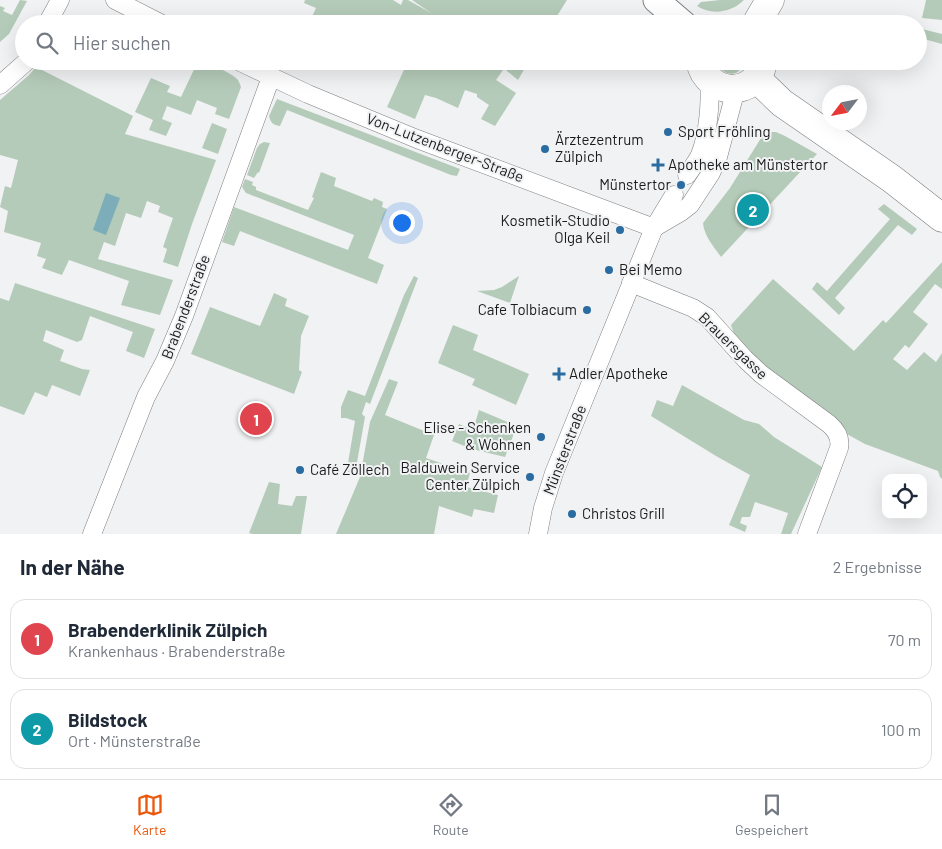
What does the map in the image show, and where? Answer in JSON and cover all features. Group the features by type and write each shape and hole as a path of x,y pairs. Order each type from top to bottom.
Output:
{"main road":[{"path":"761,15 770,0"},
{"path":"705,71 716,85 723,88 752,76 782,103 892,179 942,218"}],"street":[{"path":"52,15 60,0"},
{"path":"115,0 144,15"},
{"path":"656,0 674,15"},
{"path":"0,85 17,70"},
{"name":"Von-Lutzenberger-Straße","path":"257,70 417,138 654,228"},
{"path":"687,176 700,155 704,142 710,98 705,71"},
{"path":"654,228 690,205 711,173 720,147 752,76"},
{"name":"Brabenderstraße","path":"92,534 146,397 165,361 184,316 271,77"},
{"name":"Münsterstraße","path":"538,534 551,481 654,228 674,195"},
{"name":"Brauersgasse","path":"631,283 693,308 707,317 761,374 833,428 840,445 807,534"}],"green space":[{"path":"20,0 27,1 19,15 15,15 15,23 9,34 0,42 0,6 5,8 3,11 12,15"},
{"path":"305,0 393,0 401,5 403,0 408,0 431,13 412,0 567,0 558,15 313,15 316,8 304,3"},
{"path":"744,0 728,10 715,12 697,6 701,2"},
{"path":"926,0 942,0 942,20 927,18 927,15 923,15"},
{"path":"927,30 942,34 942,44 927,40"},
{"path":"33,70 42,70 133,116 125,134 216,160 178,267 163,262 167,249 163,247 173,218 158,212 160,206 147,201 141,218 126,213 115,246 104,242 98,259 173,280 160,315 121,305 129,281 69,260 62,275 42,268 46,259 37,256 41,243 4,232 8,211 0,207 5,186 11,188 18,160 0,155 0,100"},
{"path":"194,70 223,70 235,77 241,87 229,119 215,114 217,108 197,100 191,115 167,106 162,119 172,123 166,136 149,130 153,120 135,112 151,78 170,86 167,92 181,97"},
{"path":"404,70 503,70 496,80 516,93 495,126 481,119 489,105 477,97 477,94 465,90 458,108 425,95 415,119 387,107"},
{"path":"506,70 524,70 518,80"},
{"path":"722,70 740,70 731,74"},
{"path":"277,99 460,169 457,176 451,175 287,110 280,126 276,125 269,116"},
{"path":"212,123 227,129 218,154 202,148"},
{"path":"768,132 776,132 785,136 817,154 721,257 707,237 703,223 730,188 761,138"},
{"path":"264,142 270,143 259,173 254,178 247,175 257,148"},
{"path":"321,172 336,178 334,186 372,201 374,198 383,202 382,207 387,209 368,258 384,265 377,284 240,231 234,246 222,242 234,207 348,250 354,235 246,193 242,187 245,179 253,182 252,185 256,187 256,190 308,210 314,198 312,197"},
{"path":"884,204 917,229 912,235 898,225 835,298 845,308 839,315 812,289 817,282 827,291 890,219 878,209"},
{"path":"942,262 942,289 935,284 913,312 928,324 909,348 905,345 893,359 907,370 924,352 936,362 942,353 942,479 938,471 865,444 845,433 737,343 731,325 773,279 854,351 883,320 886,323"},
{"path":"414,276 418,278 370,404 366,402 362,414 365,417 356,468 346,475 355,421 341,418 341,407 348,390 365,396 404,295"},
{"path":"519,276 510,303 477,291 494,290"},
{"path":"15,283 155,329 144,358 126,351 133,332 90,316 82,340 77,342 46,330 43,341 64,350 60,361 90,370 80,396 52,385 47,397 35,392 24,415 0,406 0,298 9,301"},
{"path":"274,293 287,299 285,306 309,316 301,336 299,370 302,372 294,394 191,354 210,307 260,326"},
{"path":"453,325 478,335 473,350 529,374 516,405 472,385 475,379 438,363"},
{"path":"389,379 398,382 385,415 434,435 426,458 470,473 466,487 498,495 494,513 474,509 472,517 439,506 434,534 336,534 360,477 370,422"},
{"path":"682,385 744,420 759,424 774,437 822,467 791,534 781,534 788,513 755,502 750,517 742,517 740,523 747,526 745,532 729,525 750,475 651,416 657,400 673,406"},
{"path":"479,410 510,423 510,426 516,428 505,457 472,449 452,441 459,424 473,430"},
{"path":"269,482 280,484 278,504 292,506 296,496 307,496 301,534 249,533"}],"water":[{"path":"106,193 120,198 106,235 93,230"}],"place":[{"name":"Sport Fröhling","path":"668,132"},
{"name":"Ärztezentrum Zülpich","path":"545,149"},
{"name":"Apotheke am Münstertor","path":"658,165"},
{"name":"Münstertor","path":"681,185"},
{"name":"Bildstock","path":"753,210"},
{"name":"Kosmetik-Studio Olga Keil","path":"620,230"},
{"name":"Bei Memo","path":"609,270"},
{"name":"Cafe Tolbiacum","path":"587,310"},
{"name":"Adler Apotheke","path":"559,374"},
{"name":"Brabenderklinik Zülpich","path":"256,419"},
{"name":"Elise - Schenken & Wohnen","path":"541,437"},
{"name":"Café Zöllech","path":"300,470"},
{"name":"Balduwein Service Center Zülpich","path":"530,477"},
{"name":"Christos Grill","path":"572,514"}]}
